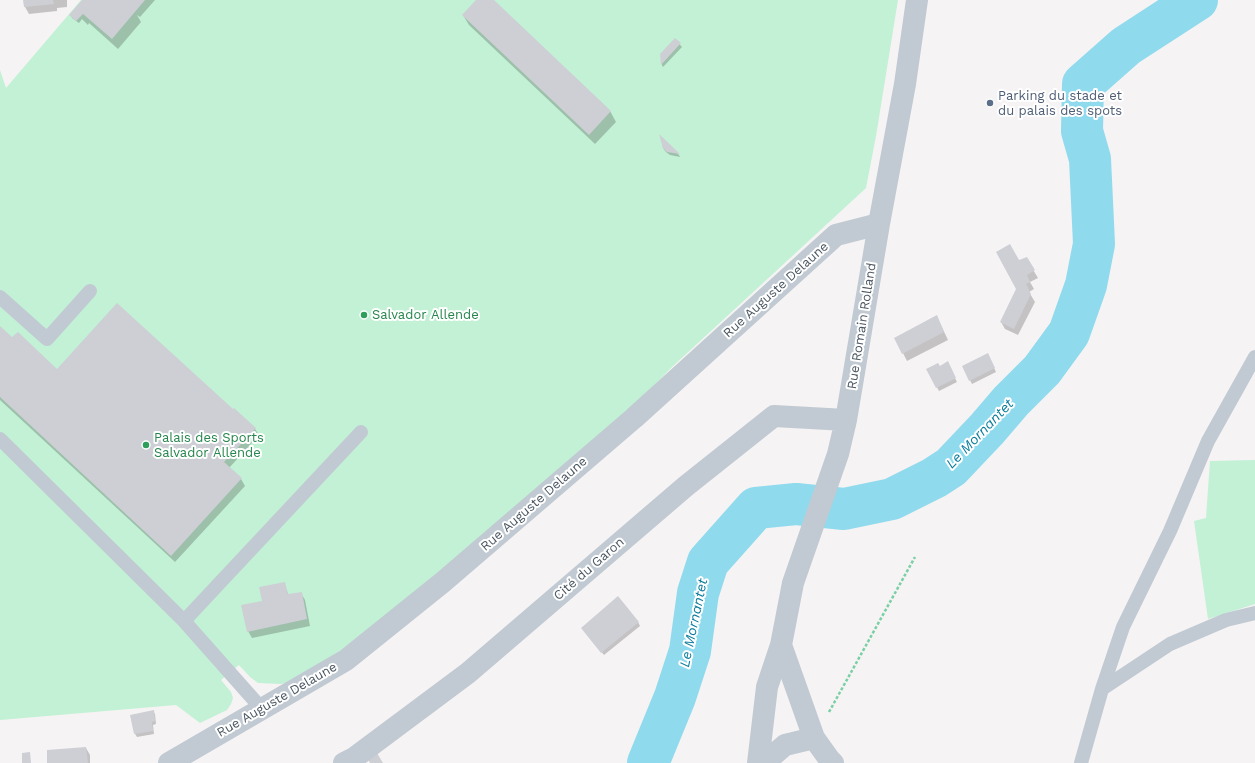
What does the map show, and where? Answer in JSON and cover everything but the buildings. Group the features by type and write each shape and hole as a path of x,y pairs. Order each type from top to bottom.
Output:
{"street":[{"name":"Rue Romain Rolland","path":"758,763 767,687 781,645 793,583 838,454 846,420 879,224 906,84 917,0"},
{"name":"Rue Auguste Delaune","path":"169,763 346,660 444,582 634,418 836,235 879,224"},
{"name":"Cité du Garon","path":"344,763 354,758 468,673 686,486 774,416 846,420"},
{"path":"781,645 814,738 829,759 834,763"},
{"path":"764,763 785,745 814,738"}],"lane":[{"path":"0,296 47,339 90,291"},
{"path":"1081,763 1102,689 1123,627 1170,531 1208,441 1255,357"},
{"path":"184,621 361,432"},
{"path":"0,439 184,621 262,709"},
{"path":"1102,689 1170,644 1226,620 1255,613"}],"path":[{"path":"814,738 915,557"}],"green space":[{"name":"Salvador Allende","path":"81,0 898,0 866,188 672,367 628,412 385,619 297,681 281,684 258,683 239,665 221,680 231,692 233,698 227,710 200,723 176,705 0,720 0,70 6,88"},
{"path":"1255,460 1255,604 1208,619 1194,521 1206,518 1210,461"}],"waterway":[{"name":"Le Mornantet","path":"648,763 675,697 690,651 698,593 708,562 756,508 796,504 844,509 892,499 934,478 951,467 1011,401 1042,370 1069,333 1086,285 1094,244 1090,159 1082,131 1083,84 1126,46 1197,0"}],"place":[{"name":"Parking du stade et du palais des spots","path":"990,103"},
{"name":"Salvador Allende","path":"364,315"},
{"name":"Palais des Sports Salvador Allende","path":"146,445"}]}
